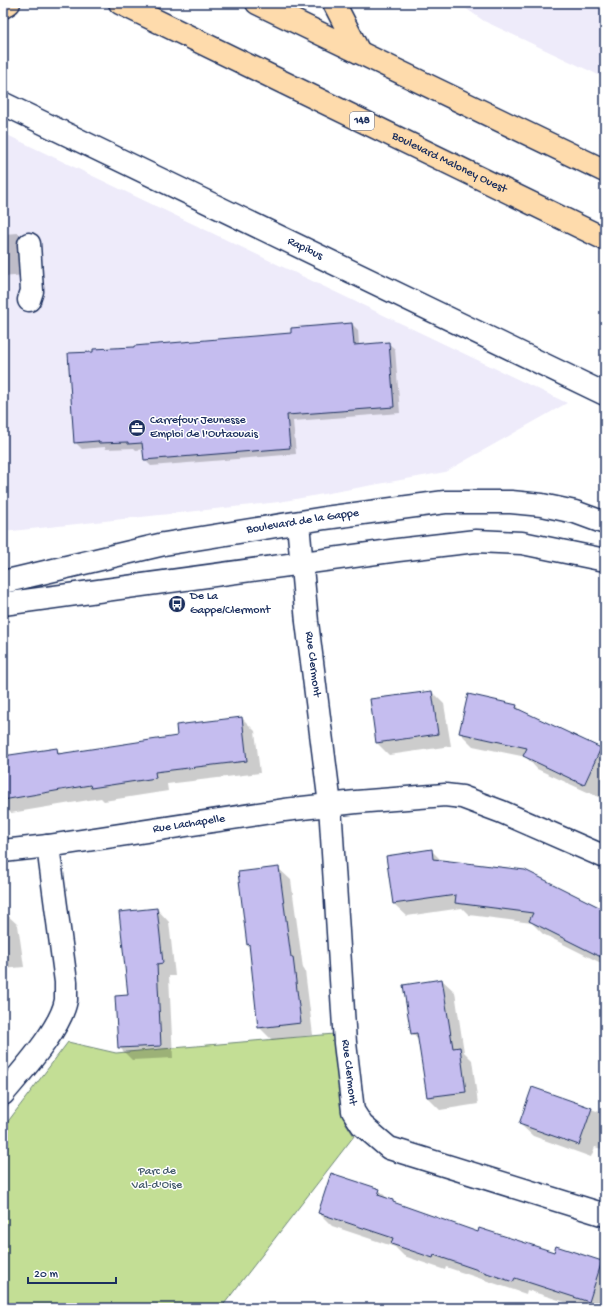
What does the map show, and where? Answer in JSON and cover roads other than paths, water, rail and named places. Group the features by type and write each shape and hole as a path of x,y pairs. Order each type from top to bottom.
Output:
{"main road":[{"path":"3,8 8,3"},
{"name":"Boulevard Maloney Ouest","path":"120,3 605,239"},
{"path":"257,3 605,171"},
{"path":"334,3 359,52"}],"street":[{"name":"Rapibus","path":"4,104 605,394"},
{"path":"29,244 32,291 29,300"},
{"name":"Boulevard de la Gappe","path":"3,582 164,544 388,509 438,503 495,501 542,505 575,512 605,523"},
{"name":"Rue Clermont","path":"298,523 301,562 330,805 345,1043 353,1112 362,1124 389,1148 605,1215"},
{"path":"3,604 301,562 476,541 522,543 605,560"},
{"path":"330,805 445,795 462,797 502,812 605,857"},
{"name":"Rue Lachapelle","path":"3,851 48,846 276,811 330,805"},
{"path":"3,1094 48,1038 59,1020 66,1001 66,982 48,846"}],"place":[{"name":"Carrefour Jeunesse Emploi de l'Outaouais","path":"137,428"},
{"name":"De La Gappe/Clermont","path":"177,604"}],"park label":[{"name":"Parc de Val-d'Oise","path":"157,1179"}]}
